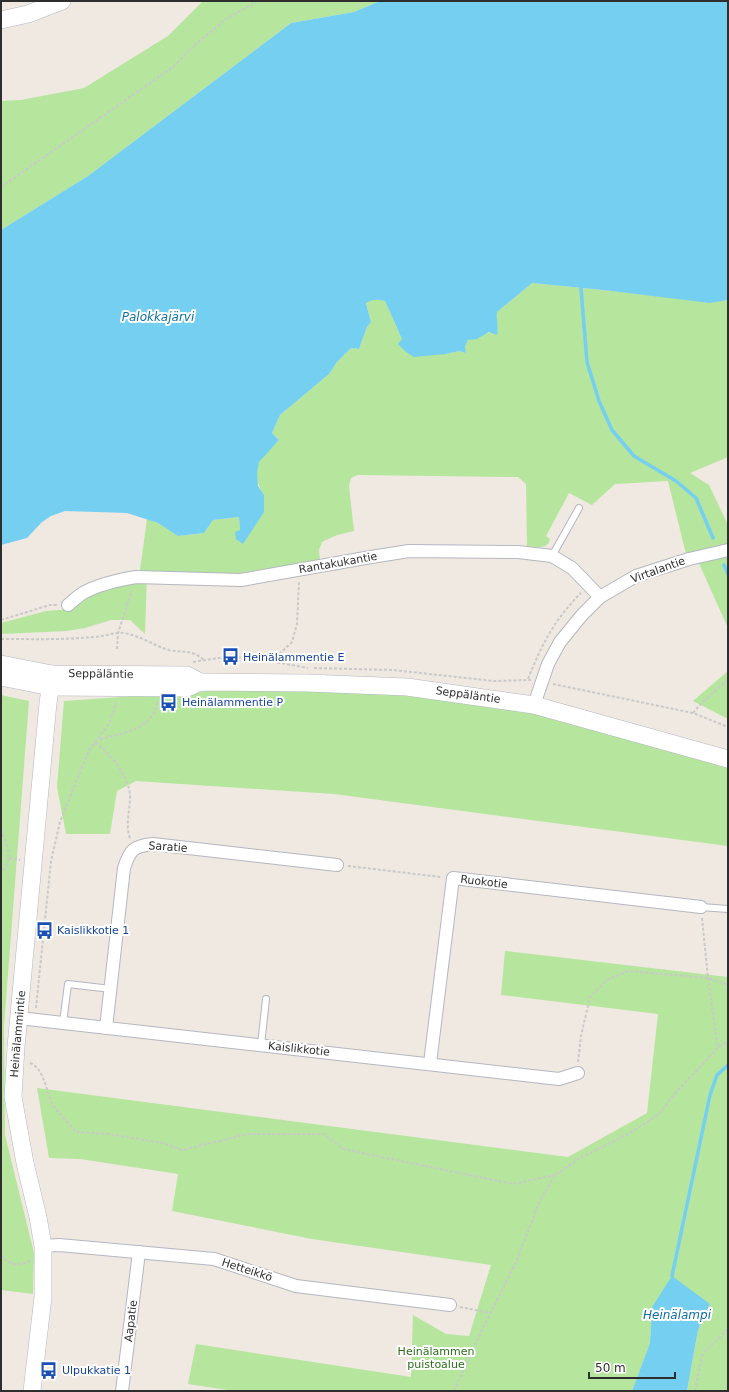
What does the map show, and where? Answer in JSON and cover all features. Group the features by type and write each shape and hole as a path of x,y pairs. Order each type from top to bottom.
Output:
{"main road":[{"path":"1,20 28,14 62,1"},
{"name":"Seppäläntie","path":"1,664 51,680"},
{"name":"Seppäläntie","path":"1,677 187,688 200,682 307,683 407,687 534,705 728,759"},
{"name":"Heinälammintie","path":"32,1391 43,1297 43,1251 38,1217 25,1163 13,1097 26,1019 46,718 51,680"}],"street":[{"name":"Virtalantie","path":"534,705 548,664 560,642 582,615 600,597 636,576 689,559 728,550"},
{"name":"Rantakukantie","path":"68,605 83,593 103,584 120,579 136,577 241,580 409,551 518,552 552,556 572,568 600,597"},
{"name":"Saratie","path":"106,1028 124,868 133,848 141,845 153,844 337,865"},
{"name":"Ruokotie","path":"430,1063 453,878 701,907"},
{"name":"Kaislikkotie","path":"26,1019 430,1063 559,1079 578,1073"},
{"name":"Hetteikkö","path":"43,1251 59,1245 214,1259 296,1286 450,1305"},
{"name":"Aapatie","path":"122,1391 139,1252"}],"lane":[{"path":"552,556 579,508"},
{"path":"701,907 728,909"},
{"path":"63,1023 68,984 111,989"},
{"path":"261,1045 266,999"}],"path":[{"path":"1,186 172,67 196,44 226,19 258,1"},
{"path":"272,661 292,642 297,624 299,576 297,570"},
{"path":"117,649 118,633 136,577"},
{"path":"1,620 50,605 68,605"},
{"path":"1,639 94,637 118,633 131,635 156,646 171,650 183,650 205,660"},
{"path":"728,679 693,713 728,727"},
{"path":"26,1019 52,861 60,822 89,750 99,739 111,720 116,701"},
{"path":"99,739 121,733 145,723 152,717 157,703 163,702"},
{"path":"95,743 108,753 127,782 130,795 128,831 133,848"},
{"path":"1,830 10,858 5,869 1,872"},
{"path":"337,865 358,866 453,878"},
{"path":"701,907 708,978 718,1048"},
{"path":"578,1073 581,1036 590,997 606,980 628,971 708,978 728,985"},
{"path":"30,1063 34,1065 41,1073 52,1104 76,1132 109,1134 163,1142 182,1150 248,1134 324,1134 343,1149 513,1184 555,1175 580,1158 628,1134 649,1121 660,1113 676,1092 718,1048 728,1041"},
{"path":"29,1070 30,1056"},
{"path":"454,1391 490,1313 516,1262 539,1203 555,1175"},
{"path":"1,1255 9,1263 22,1264 43,1251"},
{"path":"450,1305 490,1313"},
{"path":"696,1391 696,1384 703,1353 728,1329"}],"green space":[{"path":"201,1 380,1 354,12 291,23 88,176 1,230 1,101 21,100 84,88 168,36 202,2"},
{"path":"532,283 710,302 728,300 728,457 690,473 709,485 728,525 728,548 687,558 668,481 615,484 592,505 569,493 546,536 550,539 549,542 547,545 538,547 527,546 526,484 518,477 357,475 351,478 349,486 354,531 337,535 322,542 319,550 320,560 241,573 147,573 145,634 130,620 111,620 85,628 67,631 1,634 1,623 46,611 74,609 89,593 131,581 140,570 147,519 158,523 178,536 204,533 213,520 239,517 240,530 236,539 264,496 257,479 256,471 257,466 263,456 279,440 272,433 280,415 329,374 337,362 351,348 359,349 367,327 371,322 366,302 371,300 385,301 402,339 446,354 459,351 466,353 465,347 468,340 498,330 496,320 497,312"},
{"path":"728,552 728,628 697,559"},
{"path":"728,671 728,719 693,701"},
{"path":"252,688 369,690 548,715 728,768 728,846 334,794 136,781 117,791 110,834 66,834 57,787 64,701"},
{"path":"1,695 29,701 4,1026 5,1135 34,1253 33,1294 1,1290"},
{"name":"Heinälammen puistoalue","path":"505,951 728,977 728,1391 687,1391 698,1330 710,1304 652,1307 650,1343 632,1391 234,1391 188,1384 196,1344 411,1377 413,1315 446,1334 469,1336 491,1265 312,1239 172,1211 178,1174 80,1159 49,1158 37,1088 568,1157 647,1113 658,1014 501,995"}],"water":[{"name":"Palokkajärvi","path":"380,1 728,1 728,300 710,303 532,283 497,312 497,335 489,332 477,339 468,340 465,347 466,353 459,351 446,354 414,357 398,344 402,339 385,301 371,301 366,303 371,322 367,327 359,349 351,348 337,362 329,374 280,415 272,433 279,440 259,462 257,473 258,486 264,495 264,512 243,544 236,539 235,532 240,530 239,517 213,520 204,533 178,536 158,523 127,513 65,511 51,516 42,522 27,538 1,545 1,230 88,176 291,23 354,12"},
{"name":"Heinälampi","path":"672,1276 710,1304 698,1330 687,1391 632,1391 650,1343 652,1307"}],"waterway":[{"path":"581,288 587,362 599,401 612,430 634,456 676,481 696,498 713,538"},
{"path":"724,565 728,574"},
{"path":"672,1276 710,1095 717,1075 728,1065"}],"place":[{"name":"Heinälammentie E","path":"230,657"},
{"name":"Heinälammentie P","path":"169,702"},
{"name":"Kaislikkotie 1","path":"44,930"},
{"name":"Ulpukkatie 1","path":"49,1370"}]}
